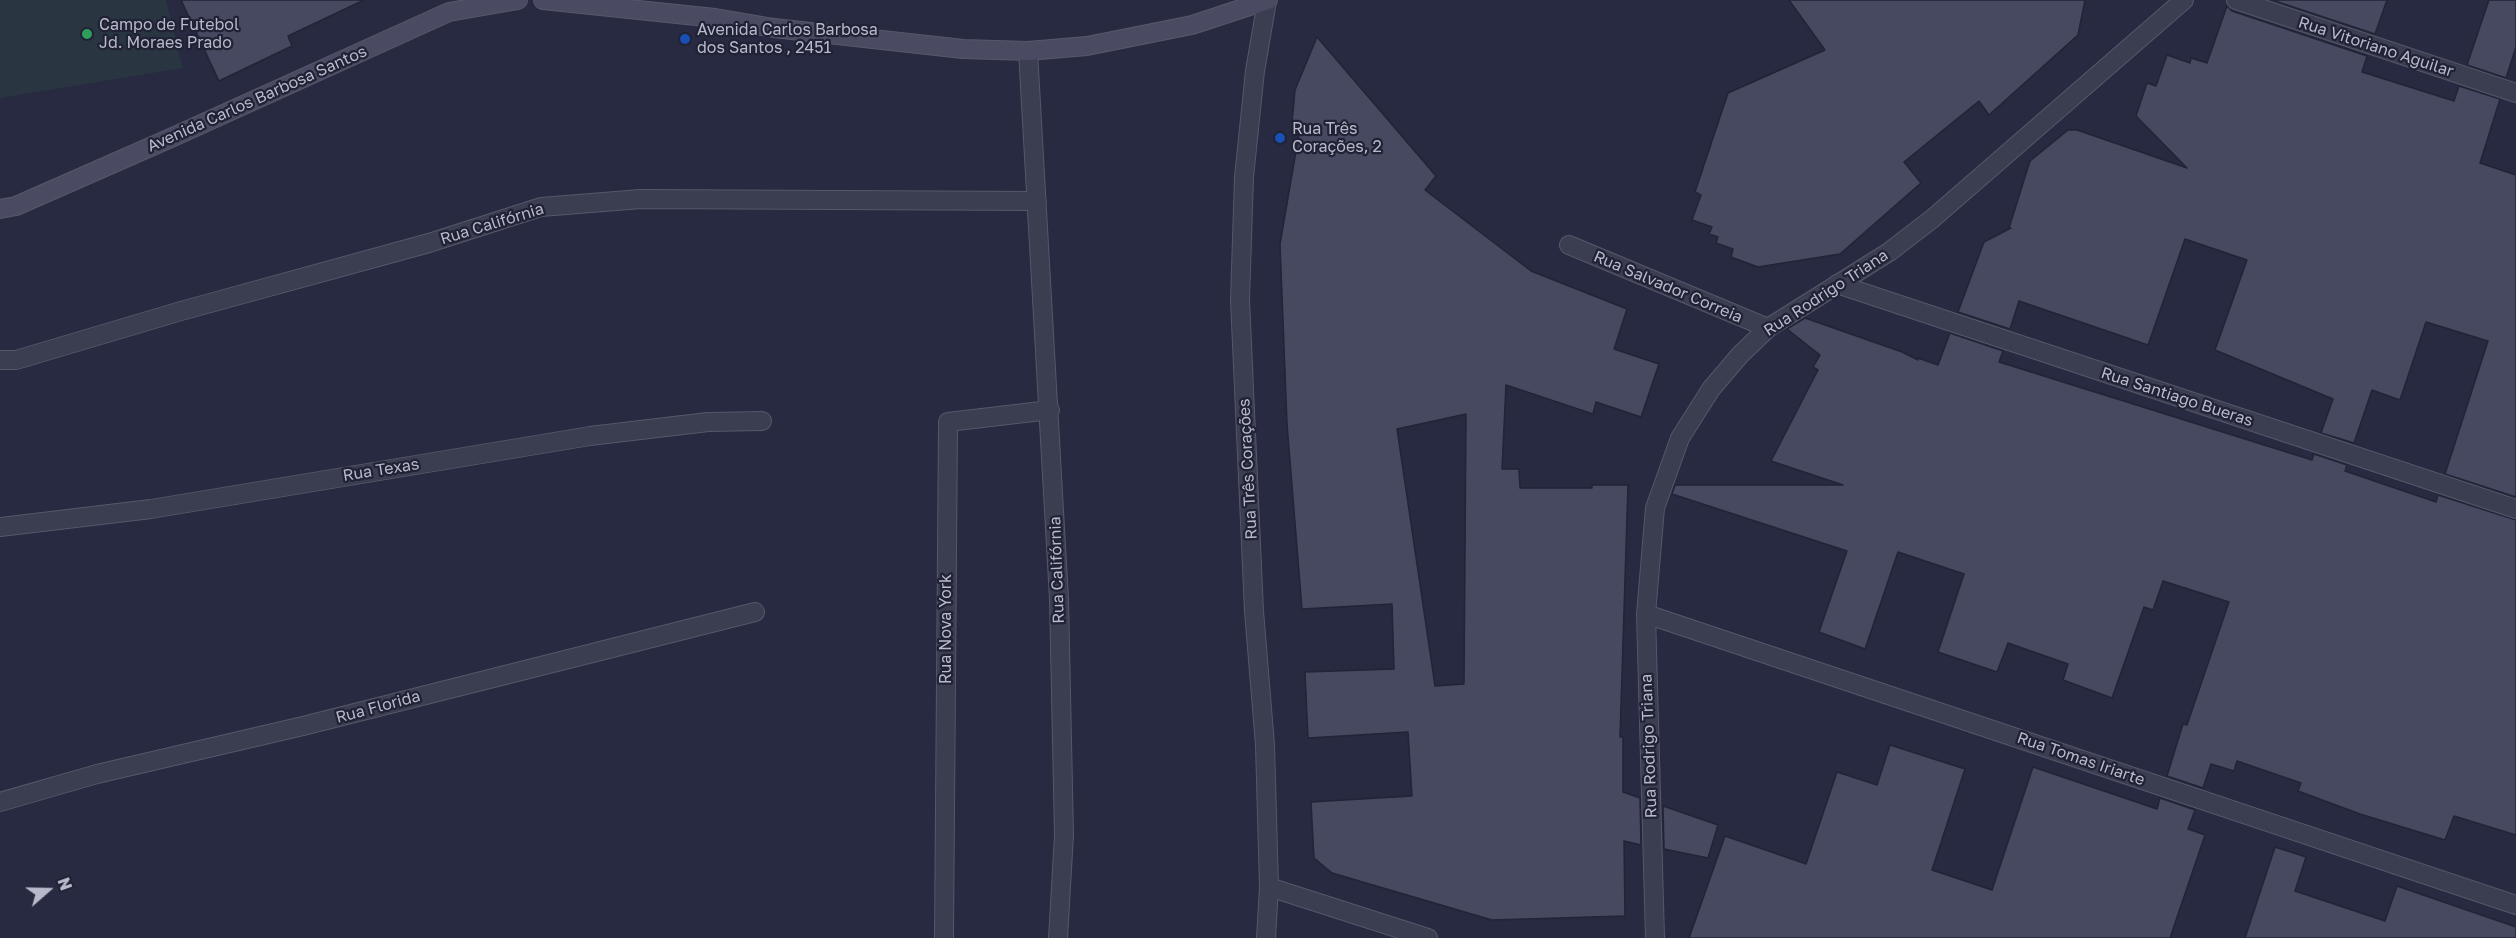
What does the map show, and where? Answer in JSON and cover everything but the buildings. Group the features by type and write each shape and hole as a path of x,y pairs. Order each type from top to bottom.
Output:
{"main road":[{"name":"Avenida Carlos Barbosa Santos","path":"0,209 16,206 173,137 445,6 518,0"},
{"path":"543,0 963,49 1028,51 1087,46 1192,25 1267,0"}],"street":[{"name":"Rua Três Corações","path":"1266,938 1269,887 1265,745 1254,611 1240,300 1244,177 1255,71 1267,0"},
{"name":"Rua Rodrigo Triana","path":"1655,938 1646,614 1654,508 1680,438 1711,389 1740,355 1768,328 1889,252 1932,219 2184,0"},
{"name":"Rua Vitoriano Aguilar","path":"2236,0 2516,93"},
{"name":"Rua Califórnia","path":"1028,51 1059,599 1064,835 1058,938"},
{"name":"Rua Califórnia","path":"0,360 16,360 181,311 429,243 541,207 641,199 1037,201"},
{"name":"Rua Salvador Correia","path":"1569,245 1768,328"},
{"name":"Rua Santiago Bueras","path":"1837,284 2516,509"},
{"name":"Rua Nova York","path":"944,938 948,422 1050,410"},
{"name":"Rua Texas","path":"0,527 152,509 590,435 708,422 762,421"},
{"name":"Rua Florida","path":"0,802 97,774 303,726 755,612"},
{"name":"Rua Tomas Iriarte","path":"1646,614 2516,905"},
{"path":"1269,887 1428,938"}],"shaded area":[{"name":"Campo de Futebol Jd. Moraes Prado","path":"0,0 166,0 183,68 0,98"}],"place":[{"name":"Campo de Futebol Jd. Moraes Prado","path":"87,34"},
{"name":"Avenida Carlos Barbosa dos Santos , 2451","path":"685,39"},
{"name":"Rua Três Corações, 2","path":"1280,138"}]}
